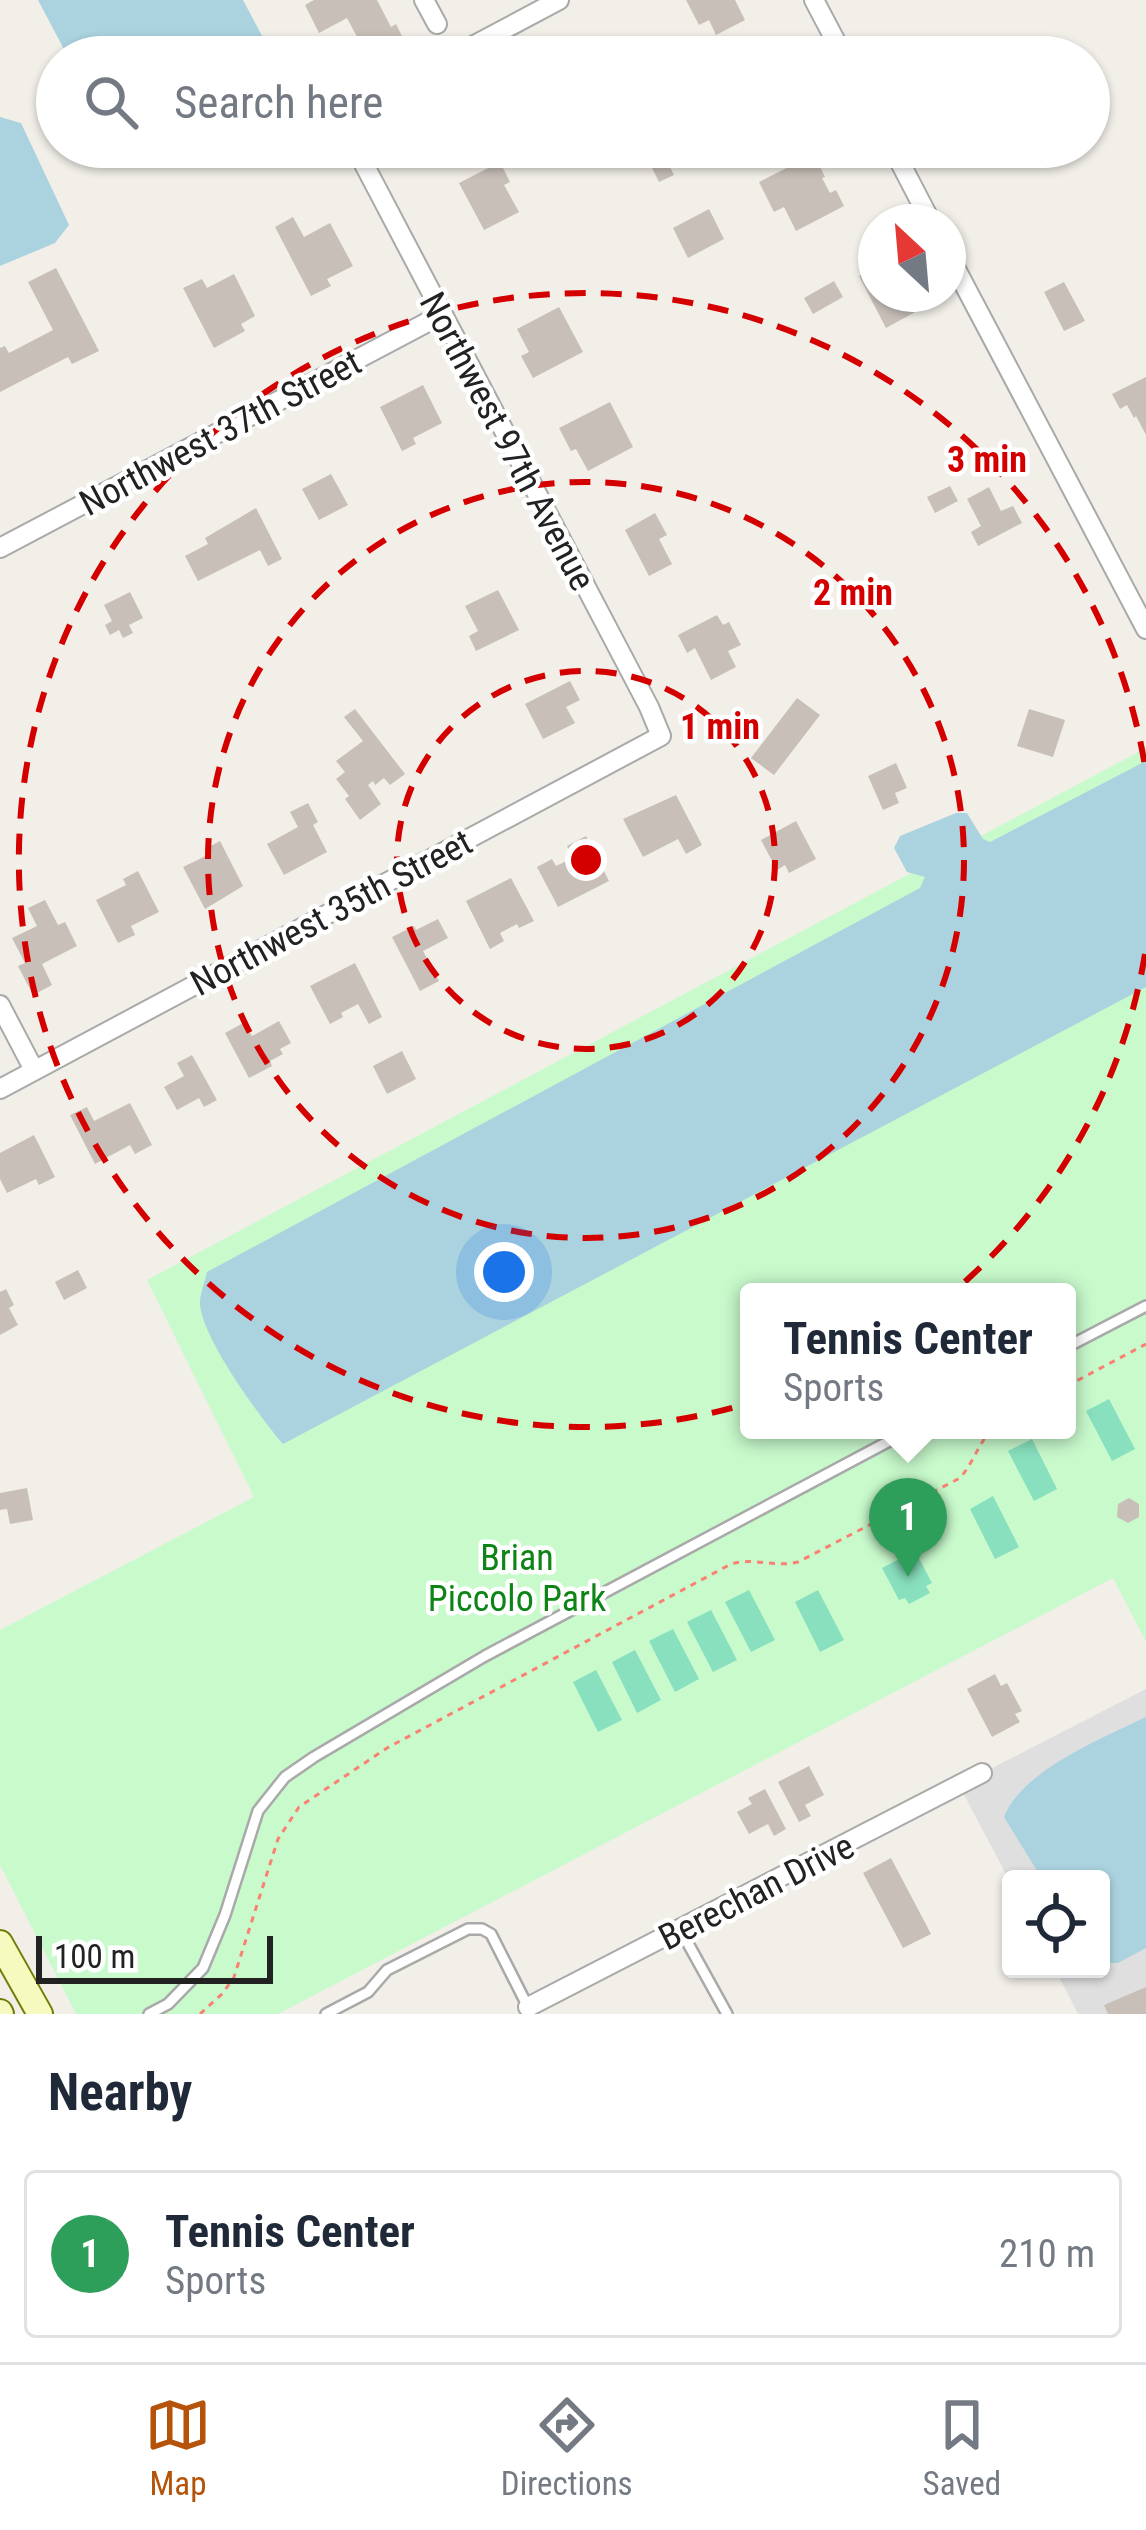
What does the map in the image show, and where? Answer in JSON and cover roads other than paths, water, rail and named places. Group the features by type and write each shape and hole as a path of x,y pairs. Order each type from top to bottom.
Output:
{"main road":[{"path":"0,1943 40,2014"}],"street":[{"path":"424,0 437,24"},
{"path":"491,36 559,0"},
{"path":"814,0 833,36"},
{"name":"Northwest 97th Avenue","path":"366,168 662,736"},
{"path":"903,168 922,204"},
{"path":"966,288 1146,629"},
{"name":"Northwest 37th Street","path":"0,548 441,315"},
{"name":"Northwest 35th Street","path":"0,1089 662,736"},
{"path":"0,1005 34,1070"},
{"name":"Berechan Drive","path":"530,2010 982,1773"}],"lane":[{"path":"1076,1342 1146,1306"},
{"path":"149,2014 168,2004 203,1968 258,1810 285,1777 485,1656 893,1439"},
{"path":"326,2014 368,1992 387,1970 468,1929 491,1934 530,2010"},
{"path":"680,1929 727,2014"}],"water":[{"path":"38,0 243,0 262,36 57,36"},
{"path":"0,117 21,123 36,155 36,168 42,168 69,225 55,243 0,266"},
{"path":"1146,761 1146,987 283,1444 260,1416 232,1375 202,1315 200,1301 207,1272 920,888 925,877 907,872 894,848 900,836 967,813 983,839 990,842"},
{"path":"1146,1717 1146,1948 1118,1963 1110,1963 1110,1870 1036,1870 1004,1817 1027,1785 1087,1746"}],"place":[{"name":"Tennis Center","path":"908,1577"}],"park label":[{"name":"Brian Piccolo Park","path":"517,1578"}]}
